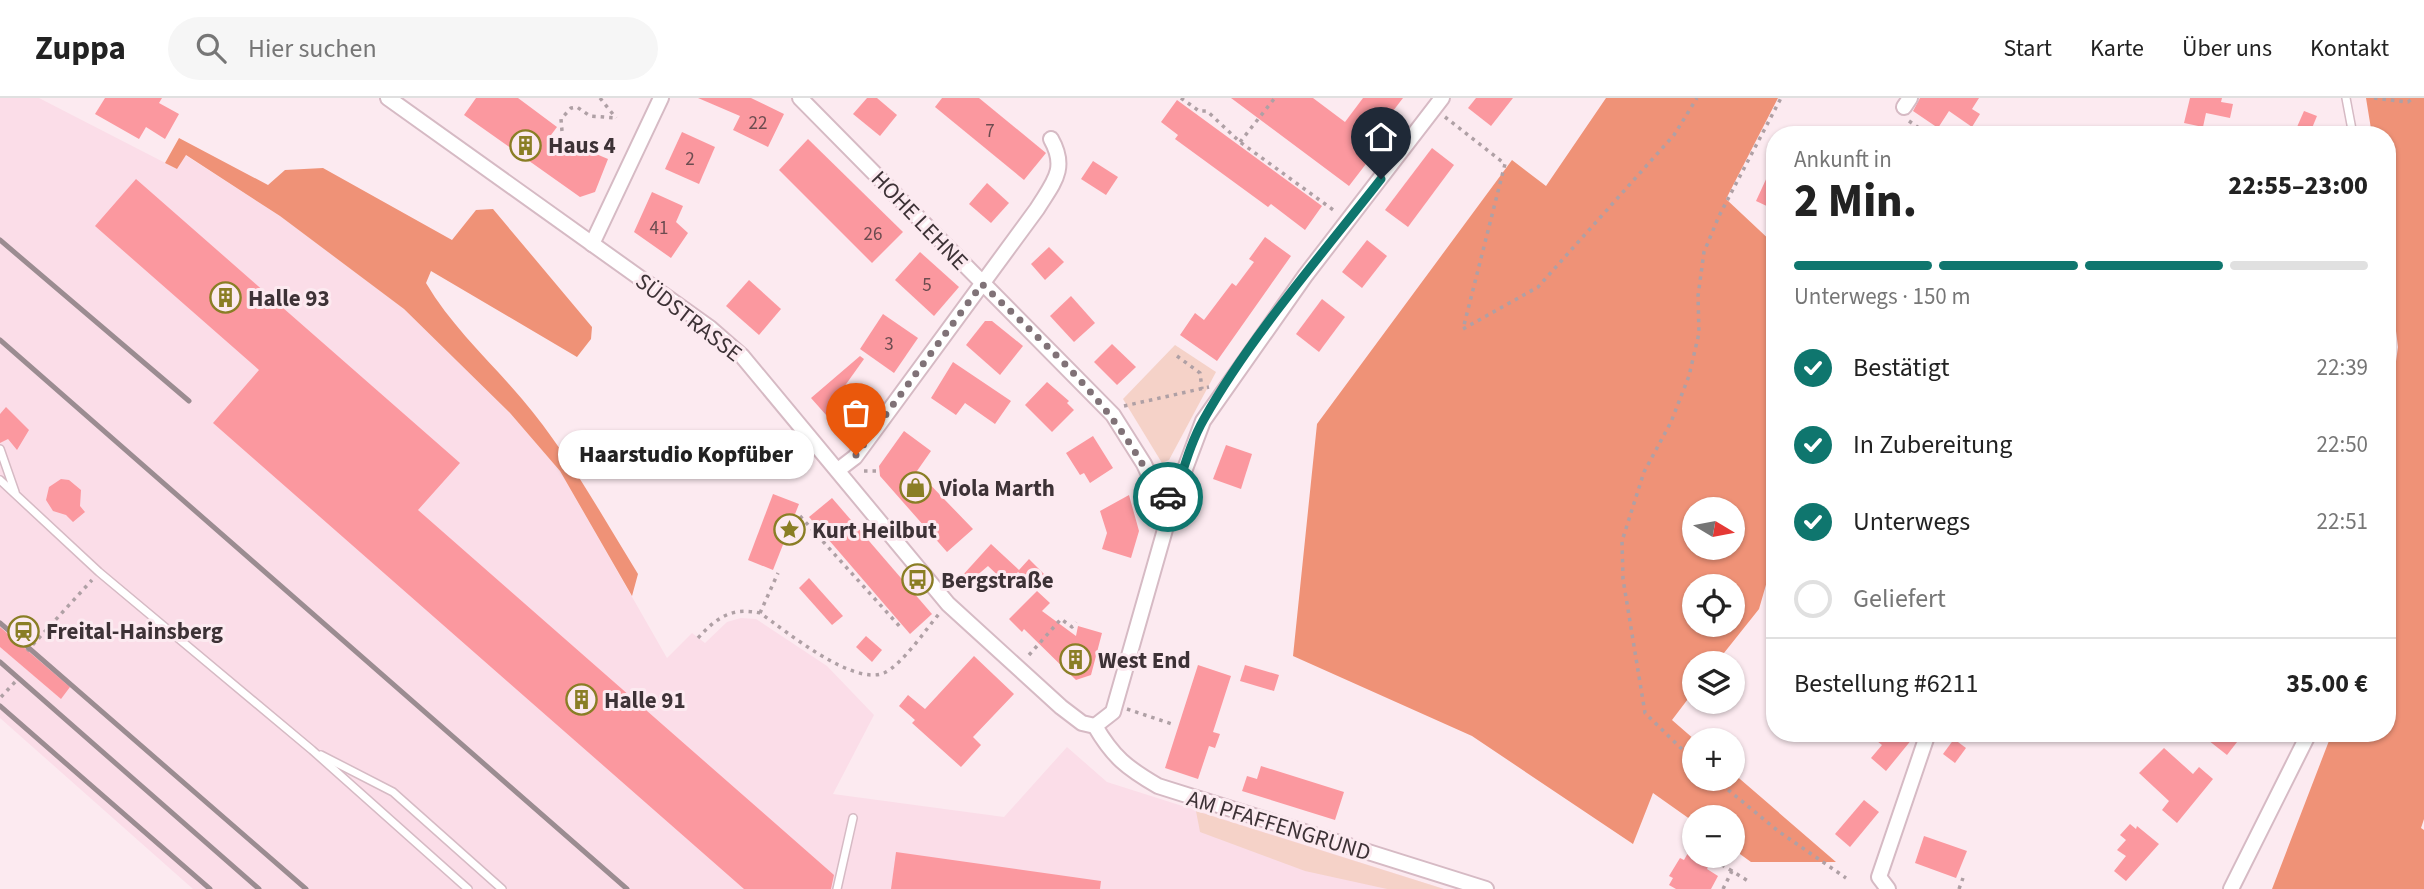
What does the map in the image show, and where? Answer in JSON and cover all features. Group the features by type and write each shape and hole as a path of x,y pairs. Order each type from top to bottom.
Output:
{"street":[{"name":"SÜDSTRASSE","path":"388,98 710,328 742,356 948,604 1061,706 1082,723 1096,726"},
{"path":"592,244 661,98"},
{"name":"HOHE LEHNE","path":"800,98 1095,395 1119,425 1144,464 1158,494 1174,498"},
{"path":"1096,726 1113,712 1174,498 1203,421 1442,98"},
{"path":"838,470 855,457 1058,175 1059,154 1051,139"},
{"name":"AM PFAFFENGRUND","path":"1096,726 1110,751 1131,770 1158,786 1486,889"},
{"path":"1888,889 1879,877 1925,742"},
{"path":"2231,889 2304,742"}],"lane":[{"path":"2346,98 2351,126"},
{"path":"0,449 16,496"},
{"path":"0,480 99,572 312,751 468,889"},
{"path":"312,751 393,792 502,889"},
{"path":"837,889 853,818"}],"path":[{"path":"562,131 561,119 571,108 577,107 590,116 616,118 600,98"},
{"path":"1181,98 1199,111 1208,111 1240,142 1340,215"},
{"path":"1443,115 1505,164 1463,329 1538,287 1674,135 1697,98"},
{"path":"1766,126 1781,98"},
{"path":"2374,98 2408,102 2413,98"},
{"path":"1240,142 1274,99"},
{"path":"1906,108 1921,126"},
{"path":"1682,749 1645,713 1623,579 1622,541 1644,472 1671,422 1689,376 1699,333 1698,296 1704,252 1719,216 1766,127"},
{"path":"1177,356 1200,373 1202,388"},
{"path":"1123,407 1214,386"},
{"path":"858,471 880,471"},
{"path":"800,516 902,629"},
{"path":"27,651 99,572"},
{"path":"760,613 778,573"},
{"path":"698,638 722,616 734,611 760,613 830,660 865,675 883,674 895,665 948,604"},
{"path":"1029,655 1061,619 1072,627 1076,622"},
{"path":"1,697 15,682"},
{"path":"1127,709 1175,725"},
{"path":"1730,791 1778,831 1846,878"},
{"path":"1726,868 1748,881"},
{"path":"1723,889 1731,871"},
{"path":"1959,889 1963,878"}],"shaded area":[{"path":"0,98 39,98 177,169 185,155 280,216 404,309 510,413 560,471 667,658 692,633 705,643 727,622 741,618 756,619 827,666 874,715 833,794 1004,817 1067,747 1107,782 1444,889 193,889 0,718"},
{"path":"1606,98 1778,98 1726,199 1766,236 1766,585 1759,609 1745,627 1745,574 1682,574 1682,637 1737,637 1726,651 1682,651 1682,707 1672,720 1682,729 1682,791 1745,791 1745,783 1836,862 1751,862 1745,858 1745,805 1682,805 1682,814 1653,793 1633,844 1472,736 1293,656 1317,424 1512,160 1546,186"},
{"path":"2366,98 2424,98 2424,819 2421,828 2424,830 2424,889 2272,889 2329,742 2396,742 2396,126 2371,126"},
{"path":"179,138 268,185 285,170 323,168 452,240 476,210 493,209 592,327 591,339 577,357 431,271 426,283 459,329 538,419 569,462 638,574 632,596 560,471 510,413 404,309 280,216 186,155 177,169 165,163"},
{"path":"1175,345 1216,372 1169,460 1162,463 1123,399"},
{"path":"1196,811 1444,889 1387,889 1305,871 1200,832"}],"building":[{"path":"105,98 162,98 159,103 179,114 165,139 146,127 139,139 95,114"},
{"path":"476,98 518,98 557,127 551,135 608,159 595,192 580,197 464,115"},
{"path":"698,98 751,98 784,114 768,147 733,130 740,116"},
{"path":"867,98 877,98 897,115 880,136 853,114"},
{"path":"942,98 979,98 1046,153 1024,180 935,107"},
{"path":"1231,98 1313,98 1345,122 1363,98 1403,98 1370,141 1379,147 1349,186"},
{"path":"1476,98 1513,98 1491,126 1468,108"},
{"path":"1920,98 1979,98 1972,109 1980,114 1973,126 1949,111 1939,126 1935,126 1913,111"},
{"path":"2190,98 2222,98 2221,102 2233,104 2230,118 2206,113 2203,126 2184,123"},
{"path":"1177,100 1322,206 1305,230 1271,204 1268,207 1175,139 1178,135 1161,122"},
{"path":"2304,111 2317,116 2313,126 2297,126"},
{"path":"682,132 715,147 699,184 665,169"},
{"path":"808,139 903,232 872,263 779,170"},
{"path":"1432,148 1454,165 1408,227 1385,210"},
{"path":"1093,161 1118,177 1106,195 1081,179"},
{"name":"Halle 91","path":"136,179 460,463 418,510 834,875 831,889 744,889 213,423 259,370 95,226"},
{"path":"1766,179 1766,206 1756,201"},
{"path":"987,183 1009,203 991,223 969,204"},
{"path":"652,192 683,206 676,222 688,233 671,258 634,232"},
{"path":"1265,237 1291,256 1217,361 1180,335 1195,313 1204,320 1232,283 1236,286 1254,262 1249,259"},
{"path":"1367,240 1387,256 1362,288 1342,272"},
{"path":"1049,247 1064,262 1045,280 1031,264"},
{"path":"920,252 959,287 934,316 895,280"},
{"path":"749,280 781,309 759,335 726,306"},
{"path":"1071,296 1095,323 1074,342 1050,316"},
{"path":"1322,299 1345,317 1319,352 1296,334"},
{"path":"883,314 918,338 894,373 860,349"},
{"path":"985,321 992,321 1023,346 1000,375 966,345"},
{"path":"1112,344 1136,367 1117,385 1094,362"},
{"path":"860,356 864,359 844,387 866,403 843,434 811,398"},
{"path":"953,362 1011,401 995,424 965,403 956,415 931,398"},
{"path":"1047,382 1069,401 1067,403 1074,410 1052,432 1025,405"},
{"path":"6,407 29,430 17,450 8,439 0,443 0,414"},
{"path":"904,431 931,451 917,471 973,529 947,552 880,476 879,466"},
{"path":"1093,436 1113,468 1090,483 1084,473 1080,475 1066,453"},
{"path":"1226,445 1252,454 1241,489 1213,479"},
{"path":"61,479 69,480 81,490 80,506 85,512 73,522 66,515 53,511 46,500 49,487"},
{"path":"773,494 799,504 773,570 748,560"},
{"path":"1129,495 1139,531 1131,558 1102,549 1107,533 1100,511"},
{"path":"832,498 932,614 910,634 809,517"},
{"path":"991,544 1019,570 1029,559 1044,574 1033,586 1018,572 1007,584 988,566 968,583 962,576"},
{"path":"809,578 843,616 832,625 799,588"},
{"name":"West End","path":"1037,591 1050,603 1042,611 1076,636 1078,626 1102,633 1091,675 1076,680 1024,629 1022,632 1009,619"},
{"path":"0,627 70,687 61,699 0,647"},
{"path":"866,636 882,650 872,662 856,647"},
{"path":"974,656 1014,694 973,737 981,745 961,767 912,723 915,720 899,706 908,695 925,709"},
{"path":"1198,665 1231,676 1213,732 1220,734 1215,748 1209,746 1198,779 1165,768"},
{"path":"1245,665 1279,675 1274,691 1240,681"},
{"path":"1878,742 1910,742 1886,771 1871,758 1882,745"},
{"path":"1952,742 1958,742 1966,748 1955,763 1943,754"},
{"path":"2210,742 2237,742 2227,755"},
{"path":"2164,748 2193,774 2199,767 2213,779 2177,823 2162,810 2169,801 2139,773"},
{"path":"1261,766 1344,792 1335,820 1242,791 1247,776 1257,779"},
{"path":"1864,800 1879,812 1850,847 1835,834"},
{"path":"2130,824 2136,829 2137,826 2159,844 2126,881 2114,871 2126,856 2117,850 2126,840 2120,835"},
{"path":"1924,836 1967,851 1956,878 1915,863"},
{"path":"896,852 1101,881 1100,889 891,889"},
{"path":"1680,858 1682,868 1708,868 1718,876 1711,889 1676,889 1669,885 1673,878 1669,876"}],"railway":[{"path":"0,240 189,401"},
{"path":"0,340 627,889"},
{"path":"0,623 306,889"},
{"path":"0,662 259,889"},
{"path":"0,706 210,889"}],"way so far":[{"path":"856,455 982,284 1066,364 1113,415 1144,464 1158,494 1168,497"}],"place":[{"name":"Haus 4","path":"525,145"},
{"name":"Halle 93","path":"225,298"},
{"name":"Haarstudio Kopfüber","path":"856,455"},
{"name":"Viola Marth","path":"916,488"},
{"name":"Kurt Heilbut","path":"789,530"},
{"name":"Bergstraße","path":"918,580"},
{"name":"Freital-Hainsberg","path":"23,631"},
{"name":"West End","path":"1075,660"},
{"name":"Halle 91","path":"581,700"}],"route":[{"path":"1168,497 1174,498 1203,421 1222,392 1305,276 1381,179"}]}
